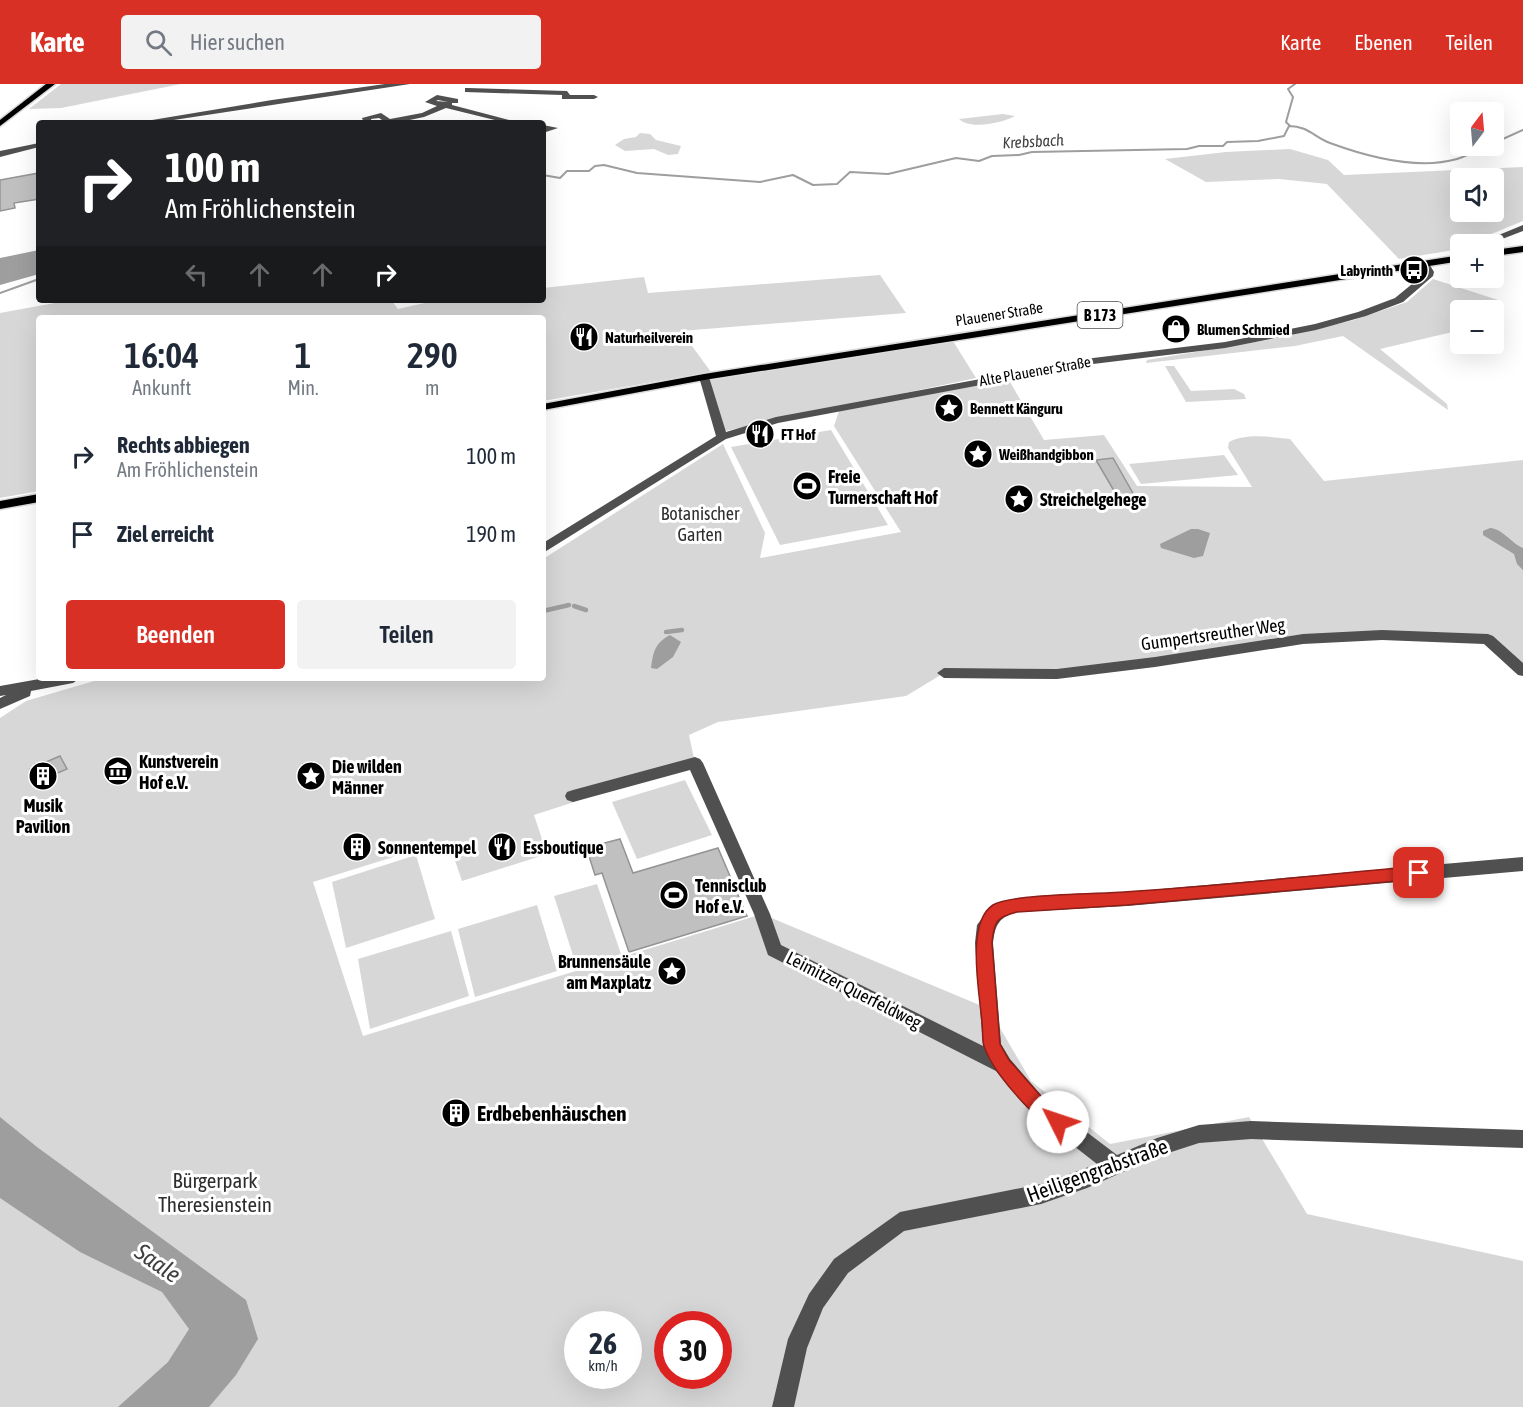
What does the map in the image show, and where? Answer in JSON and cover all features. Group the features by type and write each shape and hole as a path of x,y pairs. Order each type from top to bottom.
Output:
{"main road":[{"path":"0,124 51,84"},
{"path":"1504,252 1523,249"},
{"name":"Plauener Straße","path":"546,406 704,377 1425,264 1450,258"},
{"path":"0,505 36,499"}],"street":[{"path":"163,120 205,115 305,95 406,84"},
{"path":"397,120 424,115 447,106 468,87 567,93 565,97 594,97"},
{"path":"455,101 437,97 429,102 505,120"},
{"path":"367,120 366,118 381,115 385,120"},
{"path":"0,154 36,146"},
{"path":"1504,235 1523,228"},
{"name":"Alte Plauener Straße","path":"546,547 722,437 776,420 1021,373 1093,361 1225,345 1316,327 1362,314 1398,300 1428,276 1429,272 1425,264"},
{"path":"704,377 722,437"},
{"name":"Gumpertsreuther Weg","path":"944,673 1057,674 1155,662 1302,639 1382,636 1488,639 1523,671"},
{"path":"0,691 58,681"},
{"path":"0,704 33,689 62,681"},
{"name":"Leimitzer Querfeldweg","path":"573,796 695,763 762,914 774,950 1003,1065"},
{"path":"1115,1166 1040,1108 1003,1065 992,1045 984,943 986,925 998,910 1017,905 1127,898 1523,864"},
{"name":"Heiligengrabstraße","path":"783,1407 796,1347 816,1301 841,1266 900,1222 1041,1194 1115,1166 1157,1147 1199,1134 1251,1130 1523,1139"}],"green space":[{"path":"61,84 181,84 61,108 29,109"},
{"path":"1003,114 1015,116 995,123 979,125 959,119"},
{"path":"640,133 650,134 656,140 681,146 678,154 668,155 654,149 625,151 615,145 624,139 636,137"},
{"path":"1290,149 1328,160 1344,175 1450,170 1450,222 1504,222 1504,168 1501,168 1523,167 1523,221 1491,234 1450,234 1450,251 1399,259 1327,184 1279,179 1206,182 1165,159 1226,152"},
{"path":"880,275 906,313 681,331 711,372 546,400 546,315 36,315 36,492 0,498 0,313 55,303 393,303 398,309 425,303 546,303 546,288 644,277 648,293"},
{"path":"1433,279 1450,284 1450,288 1461,288 1498,300 1450,300 1450,333 1380,349 1447,404 1448,410 1343,336 1295,346 1146,363 1147,360 1273,339 1354,320 1407,302"},
{"path":"953,341 976,378 725,431 709,380"},
{"path":"1165,366 1174,366 1191,391 1234,389 1244,394 1246,399 1186,402"},
{"name":"Bürgerpark Theresienstein","path":"1010,382 1044,440 1104,435 1137,486 1252,487 1228,448 1229,442 1243,437 1290,439 1324,481 1523,460 1523,671 1488,639 1302,639 1057,674 944,673 906,696 718,722 689,735 695,763 534,815 547,854 462,881 448,840 313,882 363,1036 762,914 989,1009 1031,1081 1110,1144 1249,1117 1307,1214 1523,1261 1523,1407 0,1407 0,718 26,701 94,681 546,681 546,557 723,444 765,533 760,558 901,532 834,426 839,411 970,386"},
{"name":"Freie Turnerschaft Hof","path":"831,430 888,525 780,545 731,447"},
{"path":"1224,455 1238,475 1141,484 1129,464"},
{"path":"685,780 712,835 637,859 612,802"},
{"path":"416,855 435,919 346,948 332,882"},
{"path":"597,884 621,954 577,968 554,896"},
{"path":"537,905 557,971 475,997 458,929"},
{"path":"451,931 469,996 370,1029 358,959"}],"water":[{"path":"36,251 36,275 0,285 0,258"},
{"path":"1490,528 1499,531 1523,548 1523,570 1517,564 1514,554 1483,535 1483,531"},
{"path":"1191,529 1210,533 1203,556 1194,558 1161,548 1160,544"},
{"path":"670,635 681,642 673,657 657,669 651,668 656,648"},
{"name":"Saale","path":"0,1117 37,1147 246,1300 258,1339 236,1375 209,1407 118,1407 168,1362 189,1329 162,1292 80,1252 0,1198"}],"building":[{"path":"36,174 36,199 14,203 15,208 0,211 0,180"},
{"name":"Naturheilverein","path":"588,328 596,345 580,347 574,330"},
{"path":"1113,458 1134,495 1117,496 1096,460"},
{"name":"Musik Pavilion","path":"60,756 67,769 37,782 30,769"},
{"name":"Tennisclub Hof e.V.","path":"620,839 633,873 718,848 747,916 629,952 602,873 595,875 588,853 599,850 597,845"}],"waterway":[{"path":"1290,126 1286,122 1293,97 1288,89 1295,84"},
{"name":"Krebsbach","path":"546,176 560,178 567,171 589,171 595,166 604,165 637,173 760,182 793,175 813,185 837,184 850,172 888,174 956,158 979,161 992,156 1032,152 1187,149 1199,146 1223,146 1227,142 1258,141 1284,136 1290,126"},
{"name":"Krebsbach","path":"1290,126 1296,126 1324,141 1360,153 1393,160 1426,163 1442,162 1465,156"},
{"name":"Krebsbach","path":"1504,139 1523,130"},
{"name":"Krebsbach","path":"0,293 36,280"},
{"path":"546,610 569,605"},
{"path":"574,606 586,610"},
{"path":"666,632 682,630"}],"place":[{"name":"Labyrinth","path":"1414,270"},
{"name":"Blumen Schmied","path":"1176,329"},
{"name":"Naturheilverein","path":"584,337"},
{"name":"Bennett Känguru","path":"949,408"},
{"name":"FT Hof","path":"760,434"},
{"name":"Weißhandgibbon","path":"978,454"},
{"name":"Freie Turnerschaft Hof","path":"807,486"},
{"name":"Streichelgehege","path":"1019,499"},
{"name":"Kunstverein Hof e.V.","path":"118,771"},
{"name":"Musik Pavilion","path":"43,776"},
{"name":"Die wilden Männer","path":"311,776"},
{"name":"Sonnentempel","path":"357,847"},
{"name":"Essboutique","path":"502,847"},
{"name":"Tennisclub Hof e.V.","path":"674,895"},
{"name":"Brunnensäule am Maxplatz","path":"672,971"},
{"name":"Erdbebenhäuschen","path":"456,1113"}],"route":[{"path":"1058,1122 1040,1108 1003,1065 992,1045 984,943 986,925 998,910 1017,905 1419,873"}],"park label":[{"name":"Botanischer Garten","path":"700,523"}]}
